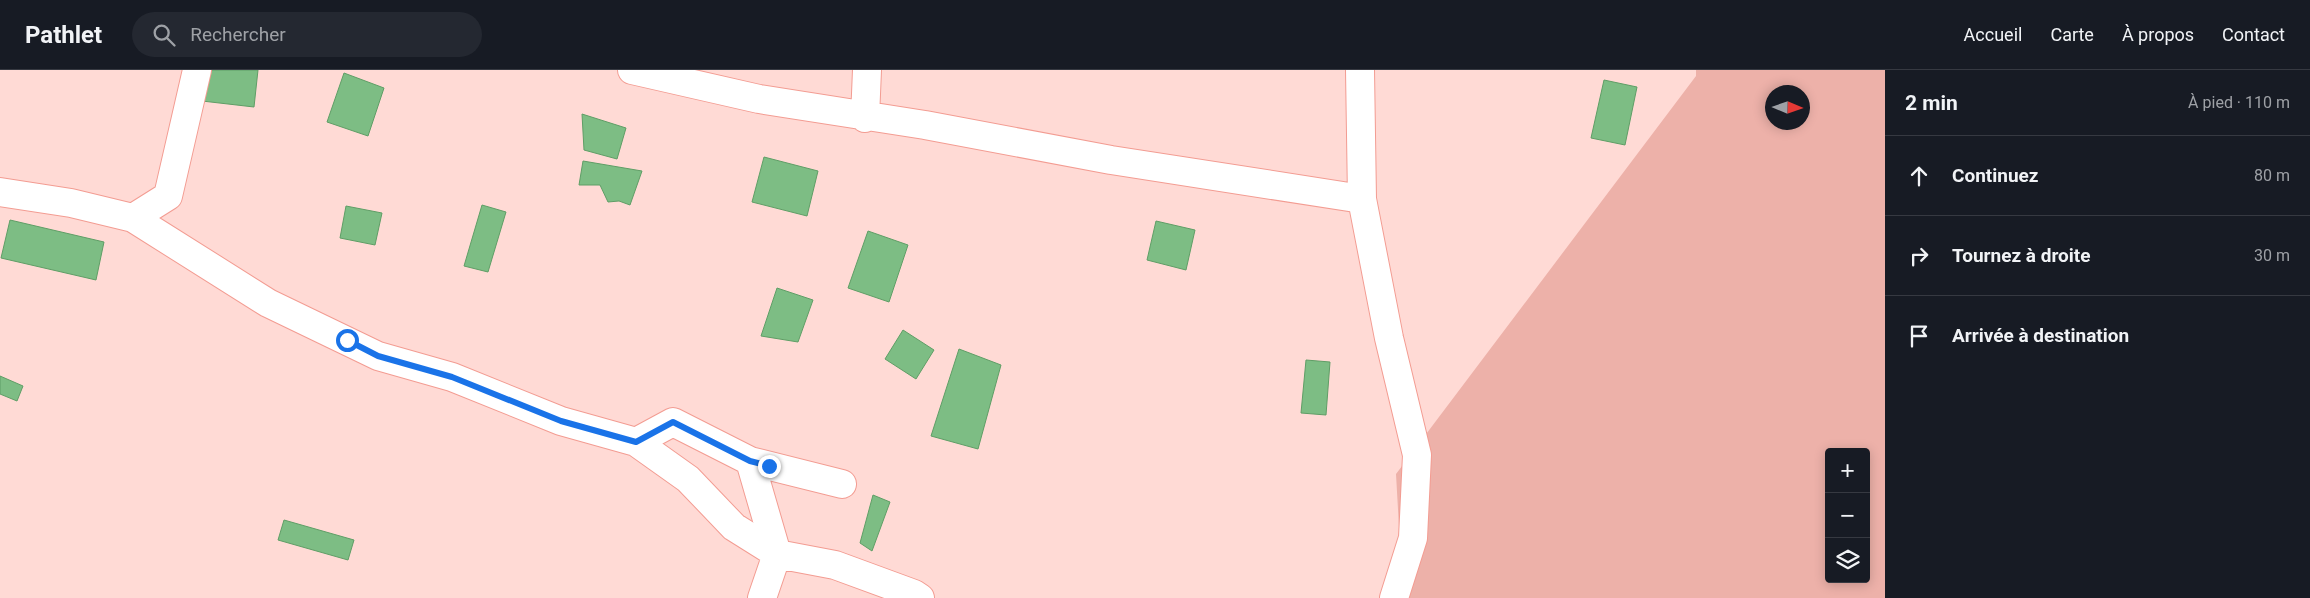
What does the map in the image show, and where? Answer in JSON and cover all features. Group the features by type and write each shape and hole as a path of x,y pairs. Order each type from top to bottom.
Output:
{"street":[{"path":"133,218 168,196 197,70"},
{"path":"632,70 759,99 1111,160 1362,199"},
{"path":"865,117 867,70"},
{"path":"1360,70 1362,199 1389,338 1417,455 1413,538 1394,598"},
{"path":"0,192 71,203 133,218 268,303 378,356 452,377 561,421 636,442 688,479 734,527 777,554 836,565 914,594 920,598"},
{"path":"636,442 673,422 750,461 842,484"},
{"path":"750,461 777,554 762,598"}],"shaded area":[{"path":"1696,70 1885,70 1885,598 1403,598 1396,474 1696,76"}],"building":[{"path":"206,70 258,70 254,107 202,101"},
{"path":"344,73 384,88 368,136 327,122"},
{"path":"1604,80 1637,87 1625,145 1591,138"},
{"path":"582,114 626,128 617,159 584,150"},
{"path":"764,157 818,171 807,216 752,202"},
{"path":"583,161 642,171 630,205 619,201 608,202 600,185 579,185"},
{"path":"482,205 506,212 488,272 464,266"},
{"path":"346,206 382,213 375,245 340,238"},
{"path":"10,220 104,242 96,280 1,258"},
{"path":"1156,221 1195,230 1186,270 1147,260"},
{"path":"868,231 908,245 889,302 848,288"},
{"path":"777,288 813,300 798,342 761,336"},
{"path":"903,330 934,350 916,379 885,359"},
{"path":"959,349 1001,365 978,449 931,436"},
{"path":"1306,360 1330,362 1326,415 1301,413"},
{"path":"0,376 23,386 17,401 0,394"},
{"path":"873,495 890,502 872,551 860,543"},
{"path":"284,520 354,540 348,560 278,540"}],"route":[{"path":"347,340 378,356 452,377 561,421 636,442 673,422 750,461 769,466"}]}
